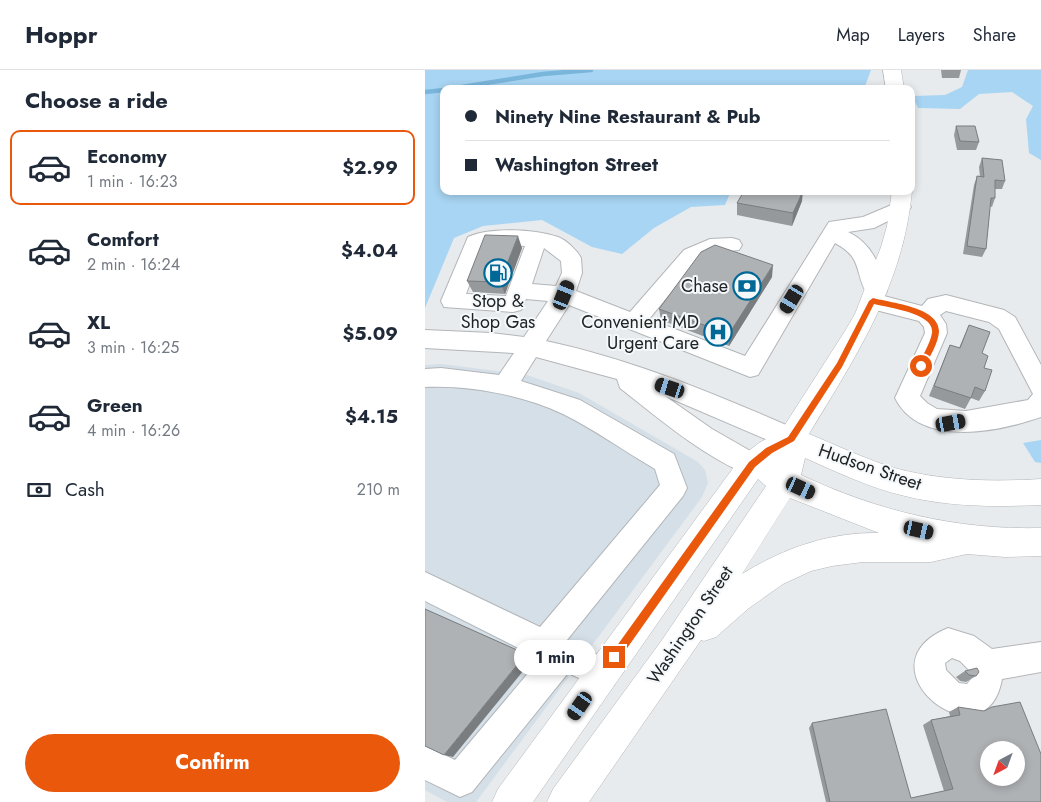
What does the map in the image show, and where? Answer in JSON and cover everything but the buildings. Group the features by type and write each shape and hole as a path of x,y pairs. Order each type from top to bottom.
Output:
{"main road":[{"path":"892,70 894,85"},
{"path":"511,802 752,465 769,451 791,439 839,365 874,296 892,247 901,199"},
{"name":"Washington Street","path":"566,802 674,652 785,481 791,460 791,439"},
{"name":"Hudson Street","path":"791,439 903,482 936,488 985,493 1041,492"},
{"path":"752,465 852,512 964,541 1000,543 1041,542"},
{"path":"674,652 731,600 757,580 806,558 855,548 931,548 964,541"}],"street":[{"path":"519,291 564,295 750,368 836,227 867,223 901,199"},
{"path":"831,233 847,239 862,250 869,263 874,296 926,314 935,324 936,333 907,398 914,409 932,419 951,423 1035,409 1041,400"},
{"path":"505,385 564,295 572,274 571,258 553,243 537,240 485,237 475,242 452,300 513,304 537,240"},
{"path":"634,322 691,255 710,246 731,245"},
{"path":"926,314 935,305 946,303 996,316 1007,323 1041,387"},
{"path":"425,339 530,347 612,369 692,395 791,439"},
{"path":"612,369 679,422 713,445 752,465"},
{"path":"425,378 441,377 505,385 571,407 665,462 673,488 460,780 425,762"},
{"path":"425,586 603,674"},
{"path":"984,666 1041,657"}],"shaded area":[{"path":"425,70 871,70 865,85 440,85 440,195 729,195 725,205 691,207 654,228 622,254 592,247 542,220 483,226 454,238 425,308"},
{"path":"968,70 1041,70 1041,160 1029,153 1026,119 1033,106 1012,92 979,94 960,109 918,108 915,102 915,96 945,95 962,87"},
{"path":"442,364 527,375 579,393 698,462 705,470 708,483 702,497 476,802 447,802 425,790 425,365"},
{"path":"1041,440 1041,463 1035,462 1023,443"}],"waterway":[{"path":"474,85 543,74 591,70"},
{"path":"425,92 440,90"}],"place":[{"name":"Stop & Shop Gas","path":"498,273"},
{"name":"Chase","path":"747,286"},
{"name":"Convenient MD Urgent Care","path":"718,332"}],"route":[{"path":"614,657 752,465 769,451 791,439 839,365 873,301 926,314 935,324 936,333 921,366"}]}
